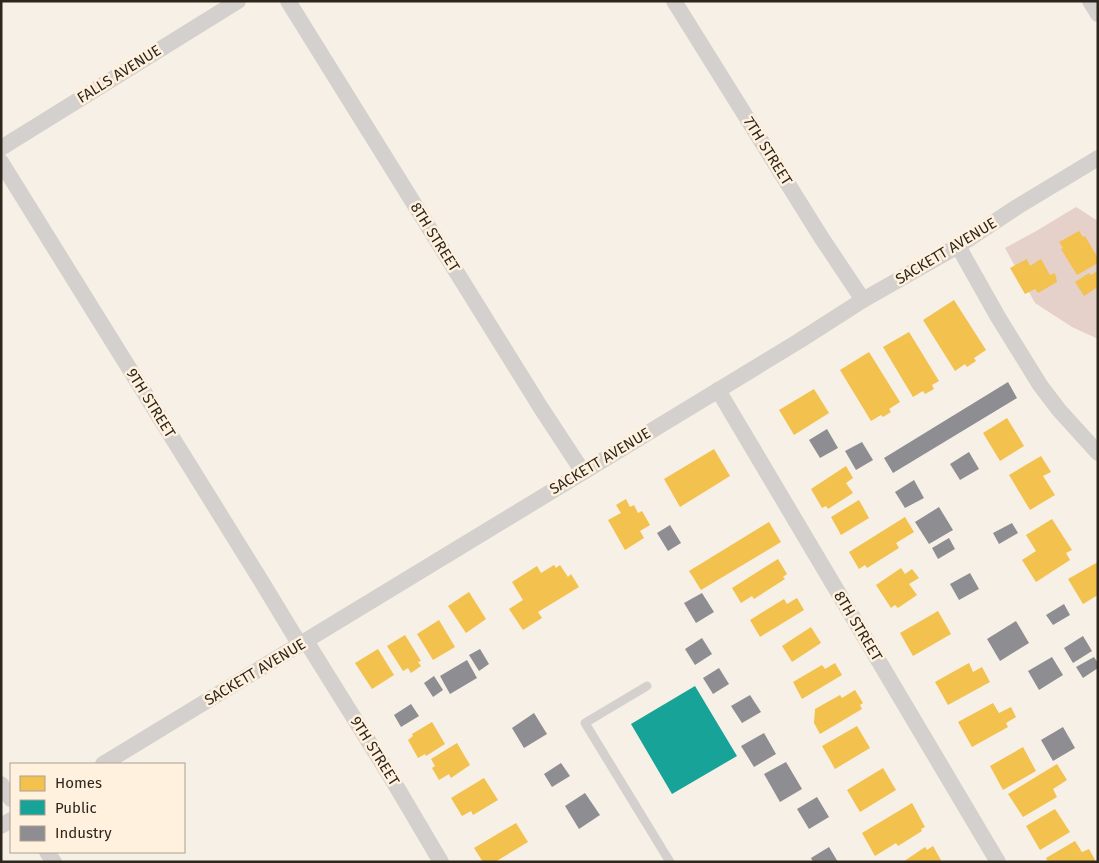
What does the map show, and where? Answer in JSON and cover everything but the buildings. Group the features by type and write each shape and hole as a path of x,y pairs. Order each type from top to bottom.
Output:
{"street":[{"name":"FALLS AVENUE","path":"1,148 238,1"},
{"name":"8TH STREET","path":"288,1 541,408 583,472"},
{"name":"7TH STREET","path":"674,1 816,229 863,300"},
{"name":"SACKETT AVENUE","path":"105,763 863,300 958,246 1017,207 1098,158"},
{"name":"9TH STREET","path":"1,162 260,579 384,765 441,862"},
{"path":"958,246 998,317 1040,385 1059,410 1098,453"},
{"name":"8TH STREET","path":"718,390 998,862"},
{"path":"1,784 10,798"}],"lane":[{"path":"647,686 585,723 670,862"}],"shaded area":[{"path":"1076,207 1098,221 1098,339 1072,327 1035,303 1005,248"}]}
